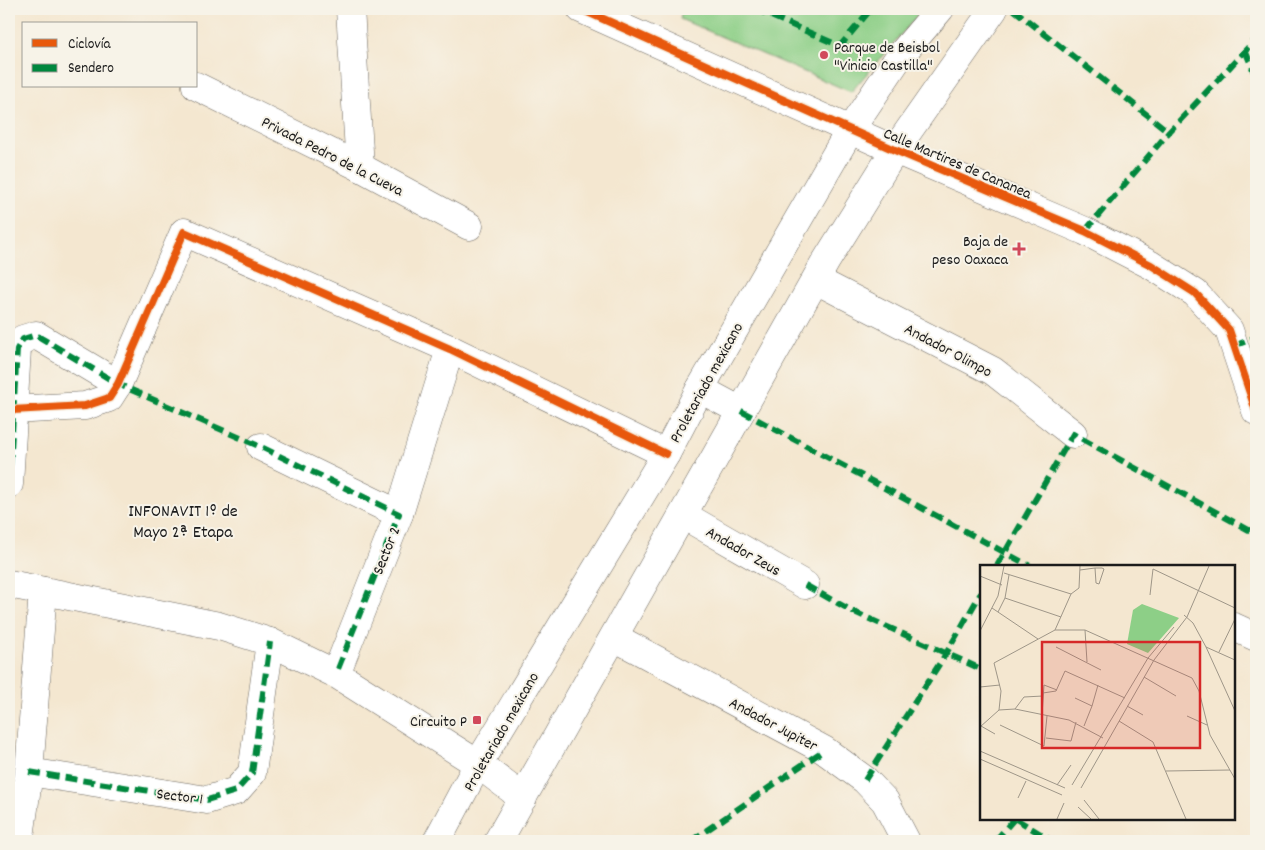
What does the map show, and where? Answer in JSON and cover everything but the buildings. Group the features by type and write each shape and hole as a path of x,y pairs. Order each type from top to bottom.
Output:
{"street":[{"path":"350,9 360,167"},
{"name":"Calle Martires de Cananea","path":"581,9 895,150 1085,231 1151,265 1195,293 1229,330 1256,411"},
{"name":"Proletariado mexicano","path":"437,841 478,764 666,454 700,389 850,130 899,57 940,9"},
{"path":"498,841 816,280 895,150 994,9"},
{"name":"Privada Pedro de la Cueva","path":"198,87 360,167 469,226"},
{"path":"11,425 109,398 118,384 184,232 450,348 666,454"},
{"name":"Andador Olimpo","path":"816,280 993,371 1073,434"},
{"path":"9,484 17,349 23,339 36,336 118,384"},
{"path":"399,514 450,348"},
{"path":"700,389 741,411"},
{"name":"Sector 2","path":"261,447 399,514 336,674"},
{"name":"Andador Zeus","path":"683,515 805,585"},
{"path":"9,584 219,626 270,642 336,674 478,764 523,798"},
{"path":"9,832 20,837 29,772 44,591"},
{"path":"1235,626 1256,637"},
{"name":"Andador Jupiter","path":"614,637 824,750 866,780 885,801 906,841"},
{"name":"Sector 1","path":"29,772 206,800 236,791 252,773 270,642"}],"green space":[{"name":"Parque de Beisbol \"Vinicio Castilla\"","path":"682,9 923,9 851,92 680,19"}],"marked path":[{"path":"755,9 840,46 871,9"},
{"path":"1013,9 1169,132"},
{"path":"1085,231 1169,132 1256,39"},
{"path":"1245,50 1256,77"},
{"path":"9,484 17,349 23,339 36,335 118,384 261,447 399,514 336,674"},
{"path":"1234,346 1256,337"},
{"path":"741,411 1028,565"},
{"path":"998,565 1073,434 1256,534"},
{"path":"805,585 852,611 980,669"},
{"path":"865,780 947,652 980,595"},
{"path":"29,772 207,800 236,791 252,773 270,642"},
{"path":"691,841 824,750"},
{"path":"995,841 1013,820"},
{"path":"1018,820 1052,841"},
{"path":"19,841 20,837"}],"cycle path":[{"path":"581,9 895,150 1085,231 1151,265 1195,293 1229,330 1256,411"},
{"path":"12,410 85,406 109,398 118,384 184,232 450,349 666,454"}],"place":[{"name":"Parque de Beisbol \"Vinicio Castilla\"","path":"824,55"},
{"name":"Baja de peso Oaxaca","path":"1019,249"},
{"name":"Circuito P","path":"477,720"}],"district":[{"name":"INFONAVIT 1º de Mayo 2ª Etapa","path":"183,520"}]}
